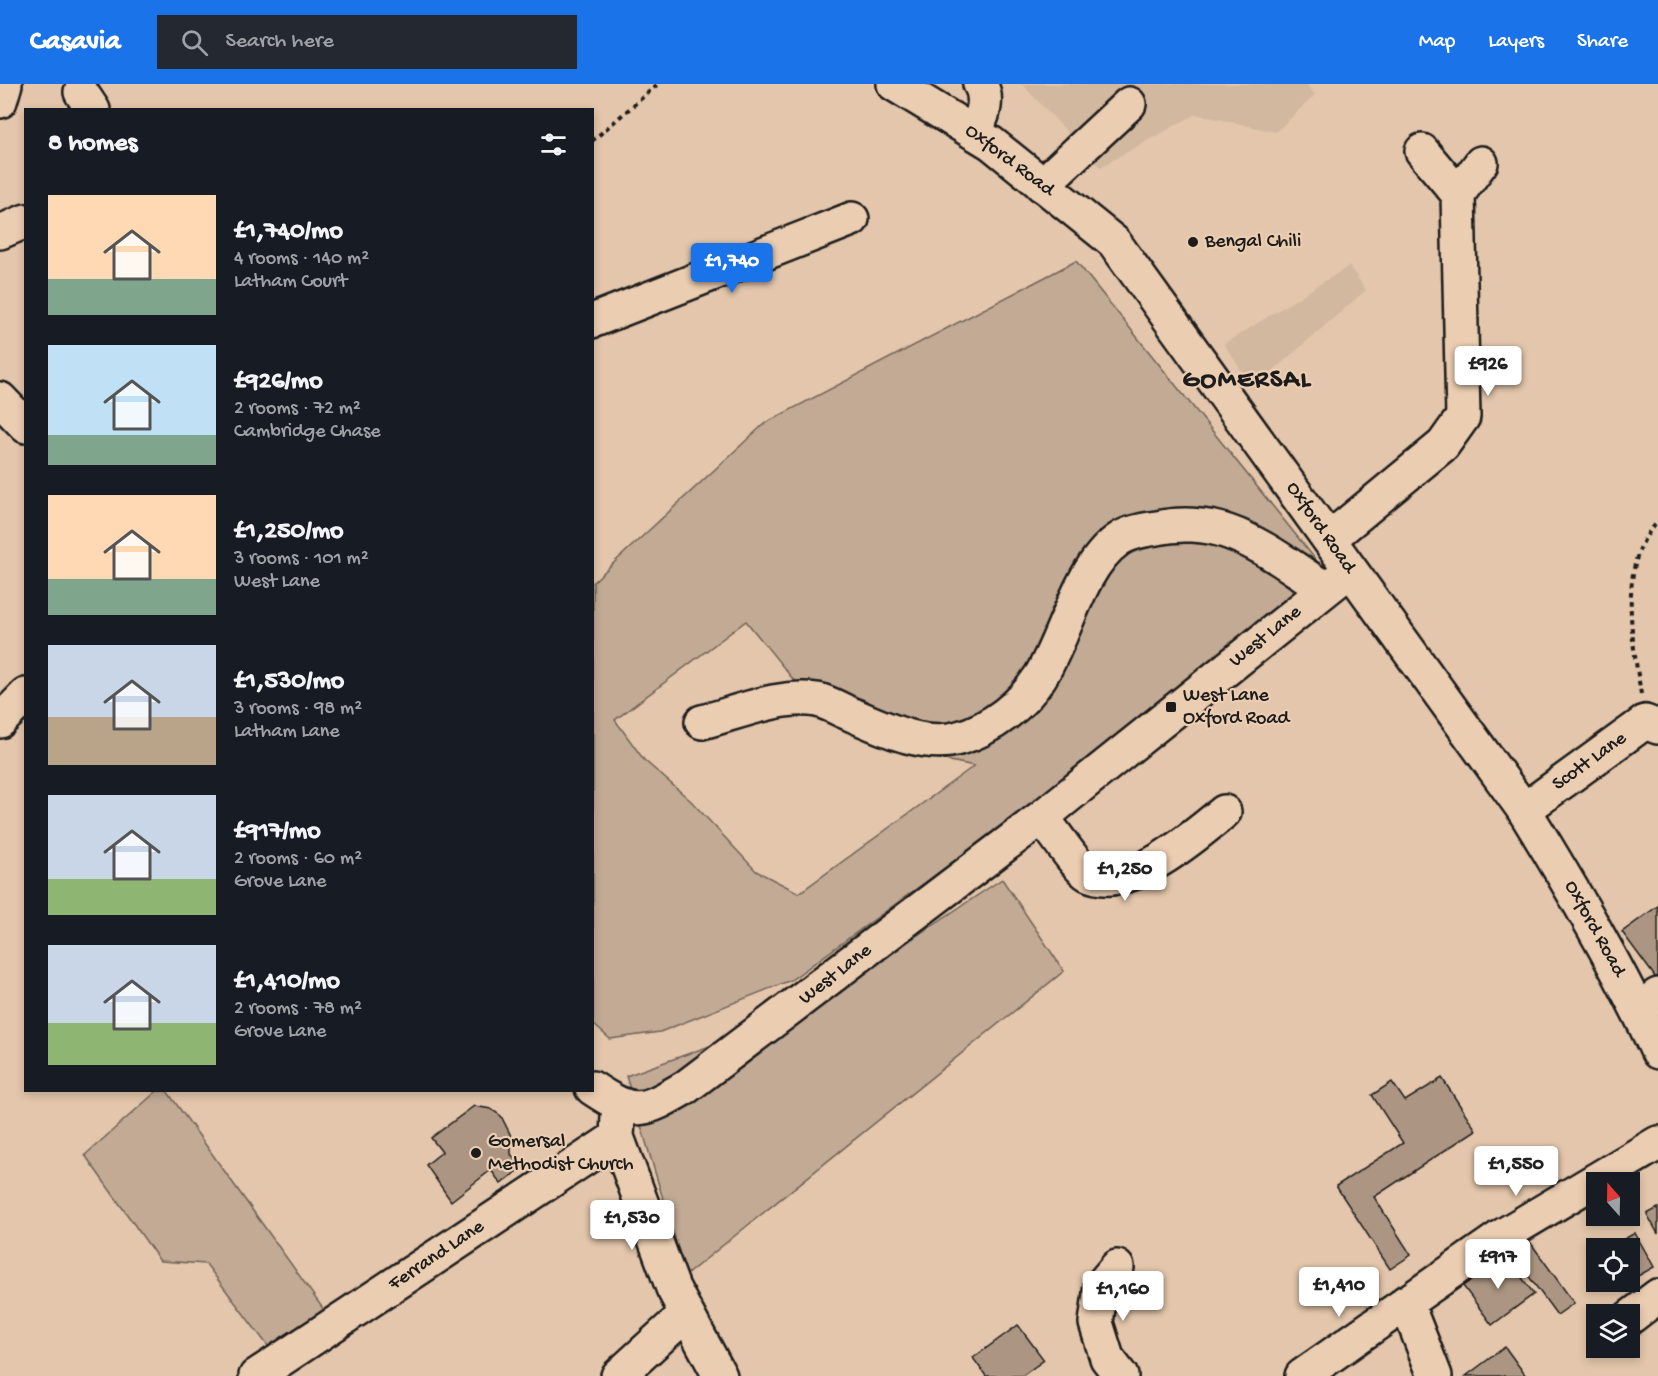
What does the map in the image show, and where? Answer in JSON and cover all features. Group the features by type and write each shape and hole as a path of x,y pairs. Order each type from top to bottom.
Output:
{"street":[{"path":"0,101 5,84"},
{"name":"Oxford Road","path":"894,84 973,132 1114,242 1329,539 1338,580 1524,810 1569,883 1648,1002 1658,1052"},
{"path":"973,132 979,124 983,108 984,90 980,84"},
{"path":"1042,184 1129,104"},
{"path":"1422,152 1458,194"},
{"path":"1329,539 1443,445 1463,417 1458,194 1481,163"},
{"path":"594,320 852,219"},
{"path":"0,232 24,222"},
{"path":"702,722 793,699 818,700 868,721 929,741 956,739 982,730 1007,713 1040,677 1078,597 1103,553 1119,539 1137,531 1177,524 1228,532 1262,549 1338,580"},
{"name":"West Lane","path":"610,1110 653,1106 686,1088 1042,817 1338,580"},
{"path":"0,721 24,697"},
{"name":"Scott Lane","path":"1524,810 1652,725"},
{"path":"1042,817 1086,874 1112,880 1142,869 1181,847 1224,813"},
{"path":"610,1110 673,1288 720,1376"},
{"name":"Ferrand Lane","path":"256,1376 610,1110"},
{"path":"1302,1376 1512,1230 1658,1143"},
{"path":"1117,1267 1101,1286 1096,1323 1107,1358 1121,1376"},
{"path":"1640,1310 1658,1296"},
{"path":"1406,1302 1435,1376"},
{"path":"618,1376 686,1314"}],"path":[{"path":"594,139 658,84"},
{"path":"1652,725 1631,624 1633,565 1656,524"}],"shaded area":[{"path":"1022,84 1306,84 1315,95 1276,132 1196,114 1100,167"},
{"path":"1076,261 1324,570 1187,692 791,980 660,1032 610,1039 594,1025 594,581 765,423","holes":["746,621 808,698 902,751 974,766 799,893 756,871 691,801 644,760 615,720"]},
{"path":"1349,266 1366,290 1253,388 1224,344"},
{"path":"1002,879 1064,971 686,1275 626,1076 799,1014"},
{"path":"156,1092 168,1092 324,1310 268,1346 206,1264 160,1261 85,1155"}],"building":[{"path":"1658,906 1658,976 1656,978 1622,932"},
{"path":"1442,1078 1476,1130 1374,1197 1411,1255 1390,1269 1336,1186 1403,1143 1372,1095 1392,1082 1405,1101"},
{"name":"Gomersal Methodist Church","path":"474,1106 491,1109 501,1116 511,1136 511,1154 521,1168 501,1184 491,1170 451,1201 426,1165 442,1152 431,1138"},
{"path":"1658,1208 1658,1234 1647,1214"},
{"path":"1635,1233 1638,1238 1626,1238"},
{"path":"1525,1235 1574,1303 1557,1315 1508,1248"},
{"path":"1640,1242 1654,1267 1640,1275"},
{"path":"1505,1255 1534,1294 1492,1325 1463,1286"},
{"path":"1018,1325 1044,1360 1022,1376 986,1376 973,1358"},
{"path":"1505,1347 1526,1376 1466,1376"}],"place":[{"name":"Bengal Chili","path":"1193,242"},
{"name":"West Lane Oxford Road","path":"1171,707"},
{"name":"Gomersal Methodist Church","path":"476,1153"}],"district":[{"name":"GOMERSAL","path":"1247,381"}]}
